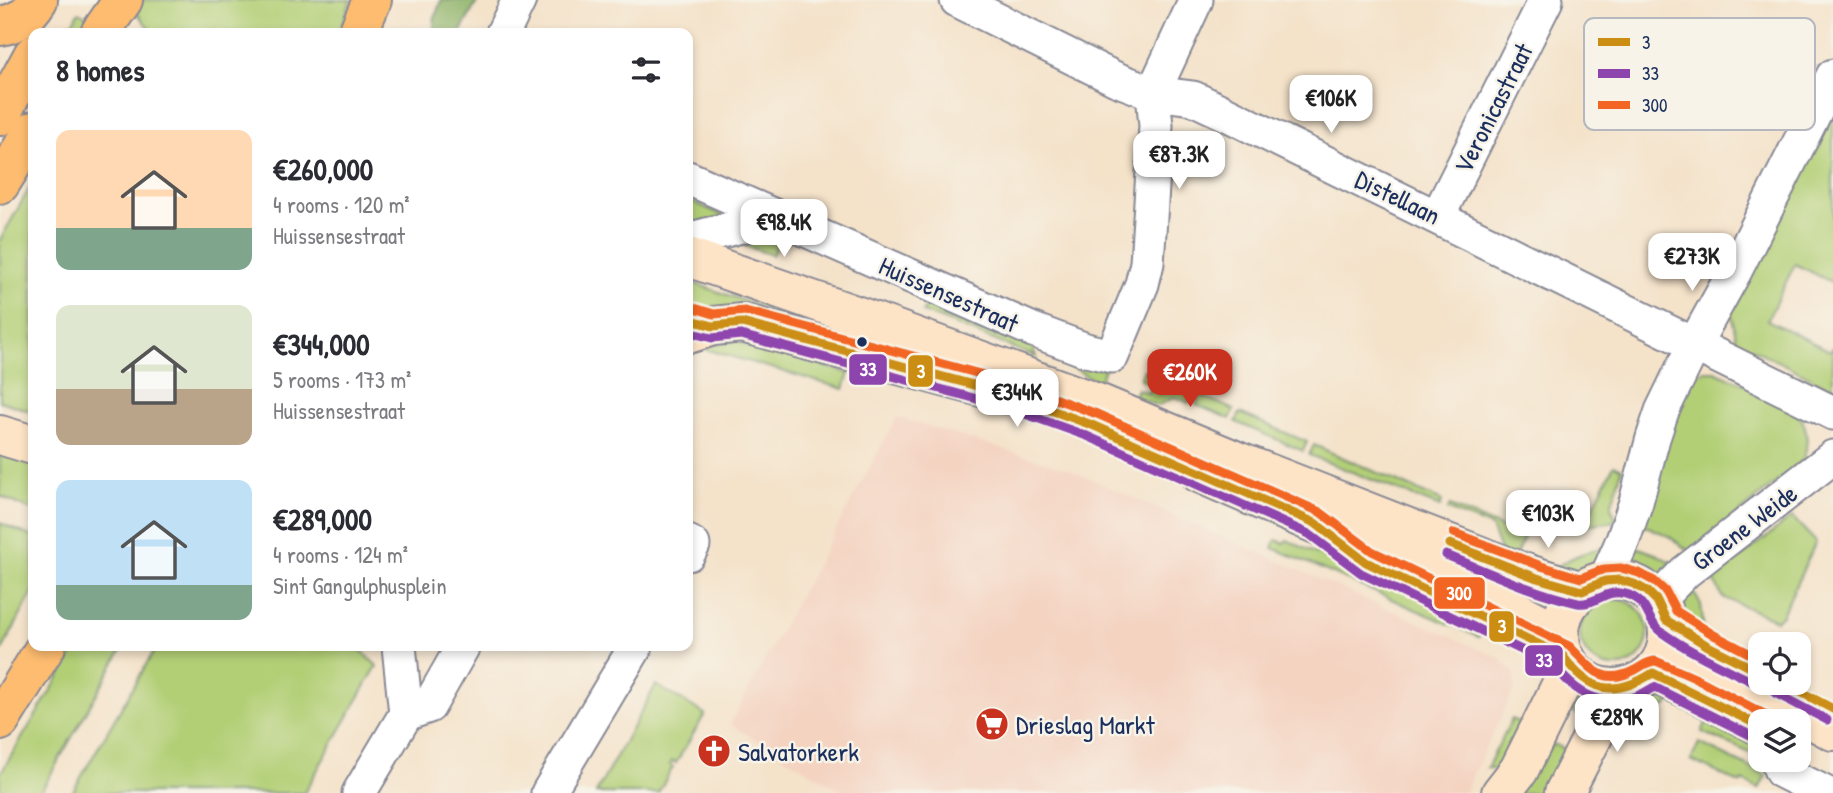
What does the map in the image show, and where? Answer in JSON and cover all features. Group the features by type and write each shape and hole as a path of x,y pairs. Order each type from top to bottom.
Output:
{"main road":[{"path":"0,26 16,23 30,12 38,0"},
{"path":"48,28 64,0"},
{"path":"103,28 123,0"},
{"path":"360,28 372,0"},
{"path":"384,28 385,0"},
{"path":"0,116 28,64"},
{"path":"0,184 28,139"},
{"path":"0,722 43,651"}],"street":[{"path":"505,28 519,0"},
{"name":"Distellaan","path":"957,0 1081,63 1153,93 1193,98 1438,216 1833,413"},
{"path":"1153,93 1196,0"},
{"name":"Veronicastraat","path":"1438,216 1546,0"},
{"path":"0,37 28,47"},
{"path":"1815,112 1833,76"},
{"name":"Huissensestraat","path":"693,180 1020,325 1086,350 1112,355 1142,284 1149,242 1156,127 1153,93"},
{"path":"1501,793 1519,770 1565,650 1566,610 1593,586 1632,515 1662,411 1806,130"},
{"path":"693,239 775,218"},
{"name":"Huissensestraat","path":"693,259 1100,404 1237,461 1537,578 1593,586"},
{"path":"693,332 713,326 742,323 1007,394 1092,425 1520,613 1565,650 1580,677 1591,684 1617,689 1630,687 1660,656 1666,620 1657,601 1634,584 1620,580 1593,586"},
{"path":"0,435 28,443"},
{"name":"Groene Weide","path":"1657,601 1685,572 1833,457"},
{"path":"359,793 405,715 399,651"},
{"path":"405,715 429,706 460,651"},
{"path":"548,793 633,651"},
{"path":"1660,656 1691,690 1748,720"},
{"path":"1660,656 1705,662 1833,730"},
{"path":"1564,793 1617,689"},
{"path":"1811,746 1833,750"},
{"path":"1783,772 1825,793"}],"shaded area":[{"path":"897,417 1068,469 1500,658 1514,672 1515,688 1464,793 845,793 730,724"}],"green space":[{"path":"142,0 351,0 341,28 149,28 135,11"},
{"path":"441,0 478,0 463,28 434,28"},
{"path":"79,12 93,20 88,28 69,28"},
{"path":"1833,103 1833,283 1795,264 1767,320 1830,351 1833,347 1833,389 1737,341 1730,308"},
{"path":"28,191 28,410 0,401 0,240"},
{"path":"693,202 727,217 693,224"},
{"path":"768,235 782,236 772,255 732,241"},
{"path":"693,283 798,320 716,312 693,306"},
{"path":"929,295 1030,342 1036,357 923,312"},
{"path":"734,341 849,373 844,389 705,349 693,349"},
{"path":"1045,351 1105,369 1099,383"},
{"path":"1144,370 1195,392 1189,403 1175,397 1157,406 1134,396 1137,389 1148,393 1152,384 1140,379"},
{"path":"1703,371 1715,371 1791,408 1804,423 1807,445 1804,459 1692,553 1667,535 1641,524 1672,420 1692,378"},
{"path":"1200,395 1234,410 1230,419 1196,405"},
{"path":"1240,413 1307,442 1303,451 1236,422"},
{"path":"1314,445 1442,501 1440,507 1309,455"},
{"path":"0,449 28,457 28,509 0,496"},
{"path":"1614,465 1622,469 1611,507 1617,521 1584,525"},
{"path":"1450,506 1524,537 1514,558 1501,553 1491,527 1448,510"},
{"path":"1792,517 1816,542 1782,615 1776,620 1722,597 1708,566 1732,553 1739,559"},
{"path":"0,523 28,535 28,601 0,654"},
{"path":"1276,540 1284,543 1287,540 1323,557 1330,554 1483,625 1479,637 1273,548"},
{"path":"1610,547 1605,555 1584,572 1552,570 1580,555"},
{"path":"1636,547 1673,564 1658,578 1646,569 1630,564"},
{"path":"1687,583 1701,604 1704,632 1688,622 1680,612 1680,600"},
{"path":"1607,599 1621,599 1633,604 1643,614 1648,633 1643,652 1633,662 1621,667 1607,667 1595,662 1585,652 1580,640 1580,626 1585,614 1595,604"},
{"path":"75,651 121,651 40,793 0,793 0,774"},
{"path":"154,651 362,651 377,666 304,793 72,793"},
{"path":"656,685 705,714 676,763 672,761 670,765 673,767 658,793 596,793"},
{"path":"1572,687 1602,701 1593,719 1578,715 1563,705"},
{"path":"1655,692 1675,695 1667,706 1628,723 1611,720 1619,709"},
{"path":"1711,712 1748,731 1748,752 1702,732"},
{"path":"1512,719 1528,727 1503,770 1487,768"},
{"path":"1699,743 1748,766 1748,772 1766,775 1759,789 1743,781 1741,784 1691,760"},
{"path":"1553,744 1565,749 1554,793 1510,793"}],"transit line":[{"name":"300","path":"693,308 714,314 745,311 1010,382 1097,414 1320,512 1372,551 1569,646 1590,667 1605,676 1623,675 1656,661 1754,709"},
{"name":"3","path":"693,320 713,326 742,323 1007,394 1092,425 1315,523 1366,562 1563,656 1583,678 1593,684 1615,688 1627,686 1653,673 1748,720"},
{"name":"33","path":"693,333 712,338 741,335 1003,406 1087,436 1309,534 1361,573 1555,666 1576,688 1588,695 1613,701 1640,695 1654,687 1748,734"},
{"name":"300","path":"1454,533 1581,578 1604,569 1621,568 1639,573 1666,592 1676,611 1748,653"},
{"name":"3","path":"1450,544 1537,578 1582,591 1605,581 1620,580 1634,584 1657,601 1666,620 1708,646 1748,666"},
{"name":"33","path":"1446,555 1527,588 1578,603 1590,602 1614,593 1629,595 1641,603 1656,627 1671,639 1748,679"},
{"name":"33","path":"1779,695 1827,720"},
{"name":"3","path":"1807,695 1833,709"}],"place":[{"name":"Drieslag Markt","path":"992,724"},
{"name":"Salvatorkerk","path":"714,751"}]}
